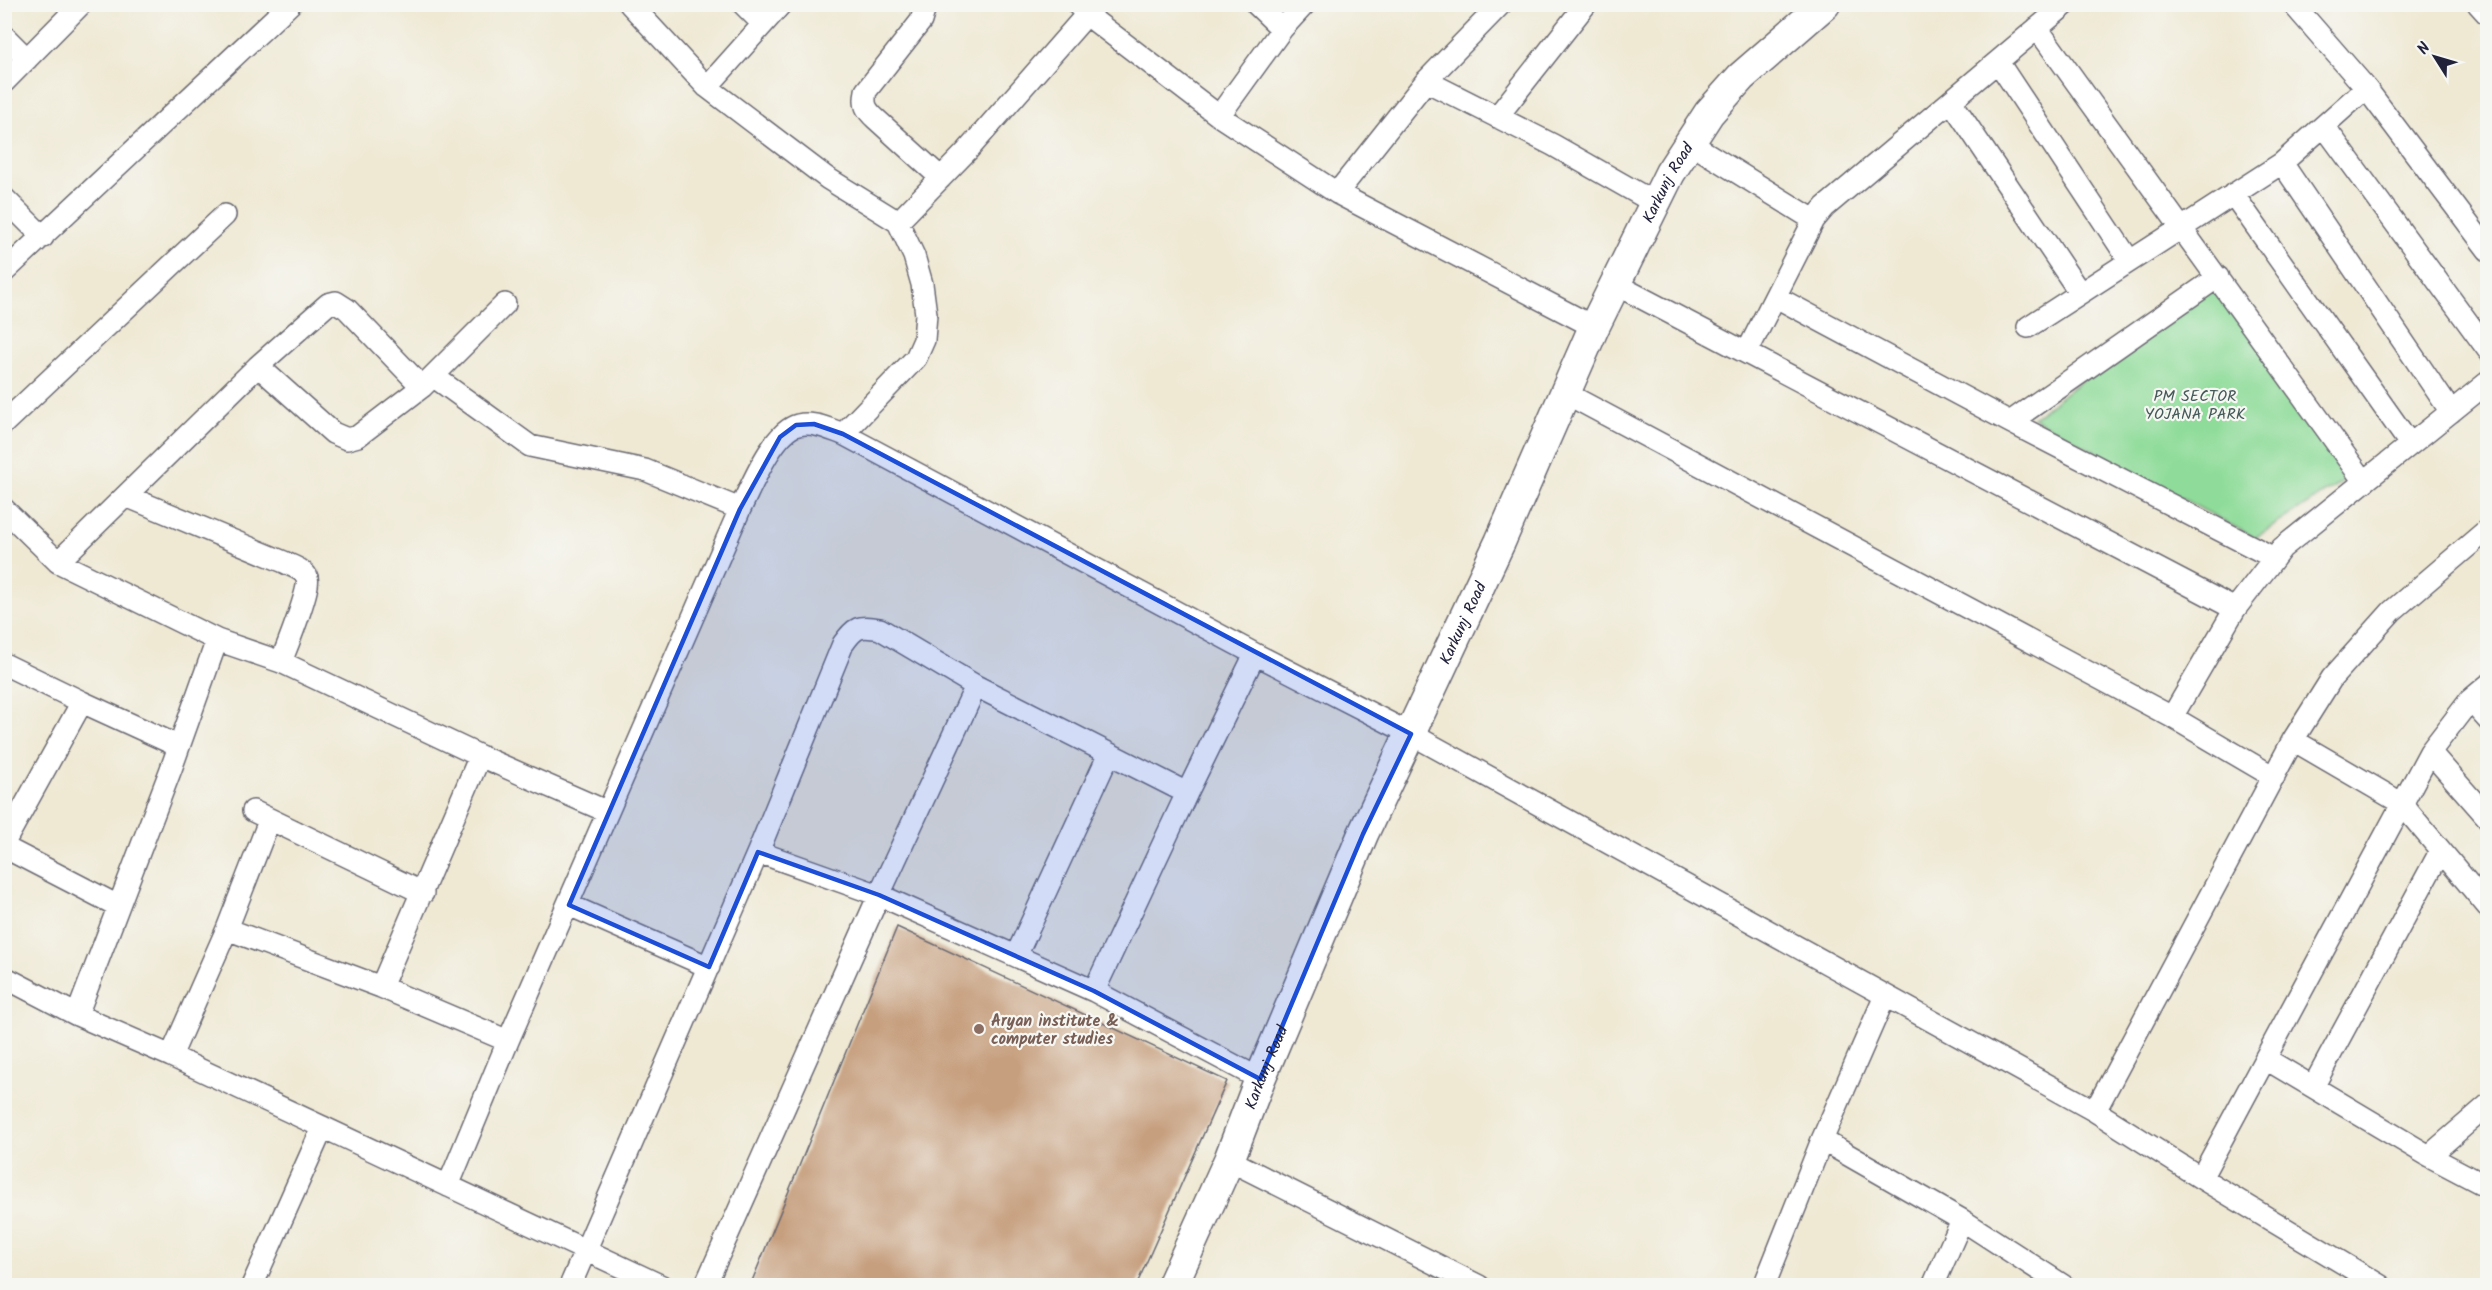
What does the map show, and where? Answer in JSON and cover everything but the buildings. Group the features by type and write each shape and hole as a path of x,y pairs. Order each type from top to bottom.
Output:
{"street":[{"path":"4,82 81,4"},
{"path":"4,272 290,4"},
{"path":"630,4 707,87 827,178 898,222 914,256 922,284 926,314 924,340 916,358 843,434"},
{"path":"743,4 764,24"},
{"path":"707,87 781,4"},
{"path":"926,4 921,21 866,91 864,102 866,109 876,119 941,178"},
{"path":"1256,4 1282,29"},
{"path":"1218,116 1282,29 1305,4"},
{"path":"1338,193 1426,81 1501,4"},
{"path":"1497,117 1586,4"},
{"name":"Karkunj Road","path":"1172,1286 1229,1160 1260,1079 1363,834 1567,394 1594,327 1670,173 1709,113 1741,77 1825,4"},
{"path":"1748,352 1814,220 1825,207 2066,4"},
{"path":"2293,4 2366,88 2487,250"},
{"path":"2478,4 2487,15"},
{"path":"898,222 941,178 1087,8 1218,116 1338,193 1594,327"},
{"path":"2037,28 2363,480"},
{"path":"4,36 27,59"},
{"path":"1998,62 2129,260"},
{"path":"1426,81 1553,145 1655,203"},
{"path":"2028,327 2282,163 2366,88"},
{"path":"1951,101 2080,293"},
{"path":"2324,126 2487,350"},
{"path":"1690,143 1814,220"},
{"path":"2282,163 2451,412"},
{"path":"2233,194 2410,444"},
{"path":"4,198 43,237"},
{"path":"4,423 225,215"},
{"path":"2010,422 2218,277"},
{"path":"1614,284 1748,352 2235,609"},
{"path":"1776,297 2010,422 2274,558"},
{"path":"58,562 258,366 319,311 328,304 336,302 347,309 427,382 530,446 645,470 740,509"},
{"path":"258,366 333,433 347,439 358,435 427,382 505,304"},
{"path":"2172,717 2235,609 2282,548 2363,480 2487,382"},
{"path":"1567,394 2172,717 2274,777"},
{"path":"447,1186 740,509 764,462 780,437 796,425 814,424 843,434 1254,654 1411,734 2095,1111 2200,1178 2381,1286"},
{"path":"126,496 284,562 307,575 309,581 281,662"},
{"path":"4,509 58,562 217,640 281,662 480,756 608,812"},
{"path":"2095,1111 2293,740 2332,678 2392,611 2487,529"},
{"path":"570,1286 758,852 843,644 853,630 865,626 880,629 976,686 1187,793"},
{"path":"77,1015 217,640"},
{"path":"1094,991 1254,654"},
{"path":"4,664 178,746"},
{"path":"2200,1178 2430,752 2470,700 2487,685"},
{"path":"705,1286 879,895 976,686"},
{"path":"2470,700 2487,720"},
{"path":"82,702 4,845 118,906"},
{"path":"2293,740 2401,803 2487,907"},
{"path":"2430,752 2487,818"},
{"path":"1016,956 1109,754"},
{"path":"381,987 480,756"},
{"path":"171,1056 227,929 261,816 423,893"},
{"path":"758,852 879,895 1094,991 1260,1079"},
{"path":"2313,1087 2440,852"},
{"path":"569,905 709,967"},
{"path":"227,929 381,987 508,1041"},
{"path":"4,977 77,1015 171,1056 662,1286"},
{"path":"1764,1286 1822,1140 1885,996"},
{"path":"2266,1059 2429,1156 2487,1187"},
{"path":"2429,1156 2487,1105"},
{"path":"252,1286 323,1127"},
{"path":"1822,1140 1962,1220 2064,1286"},
{"path":"1229,1160 1479,1286"},
{"path":"1933,1286 1962,1220"}],"highlighted area":[{"path":"814,424 843,434 1411,734 1363,834 1260,1079 1094,991 879,895 758,852 709,967 569,905 740,509 780,437 796,425"}],"green space":[{"name":"PM SECTOR YOJANA PARK","path":"2216,277 2349,477 2255,538 2033,418"}],"place":[{"name":"Aryan institute & computer studies","path":"979,1029"}]}
